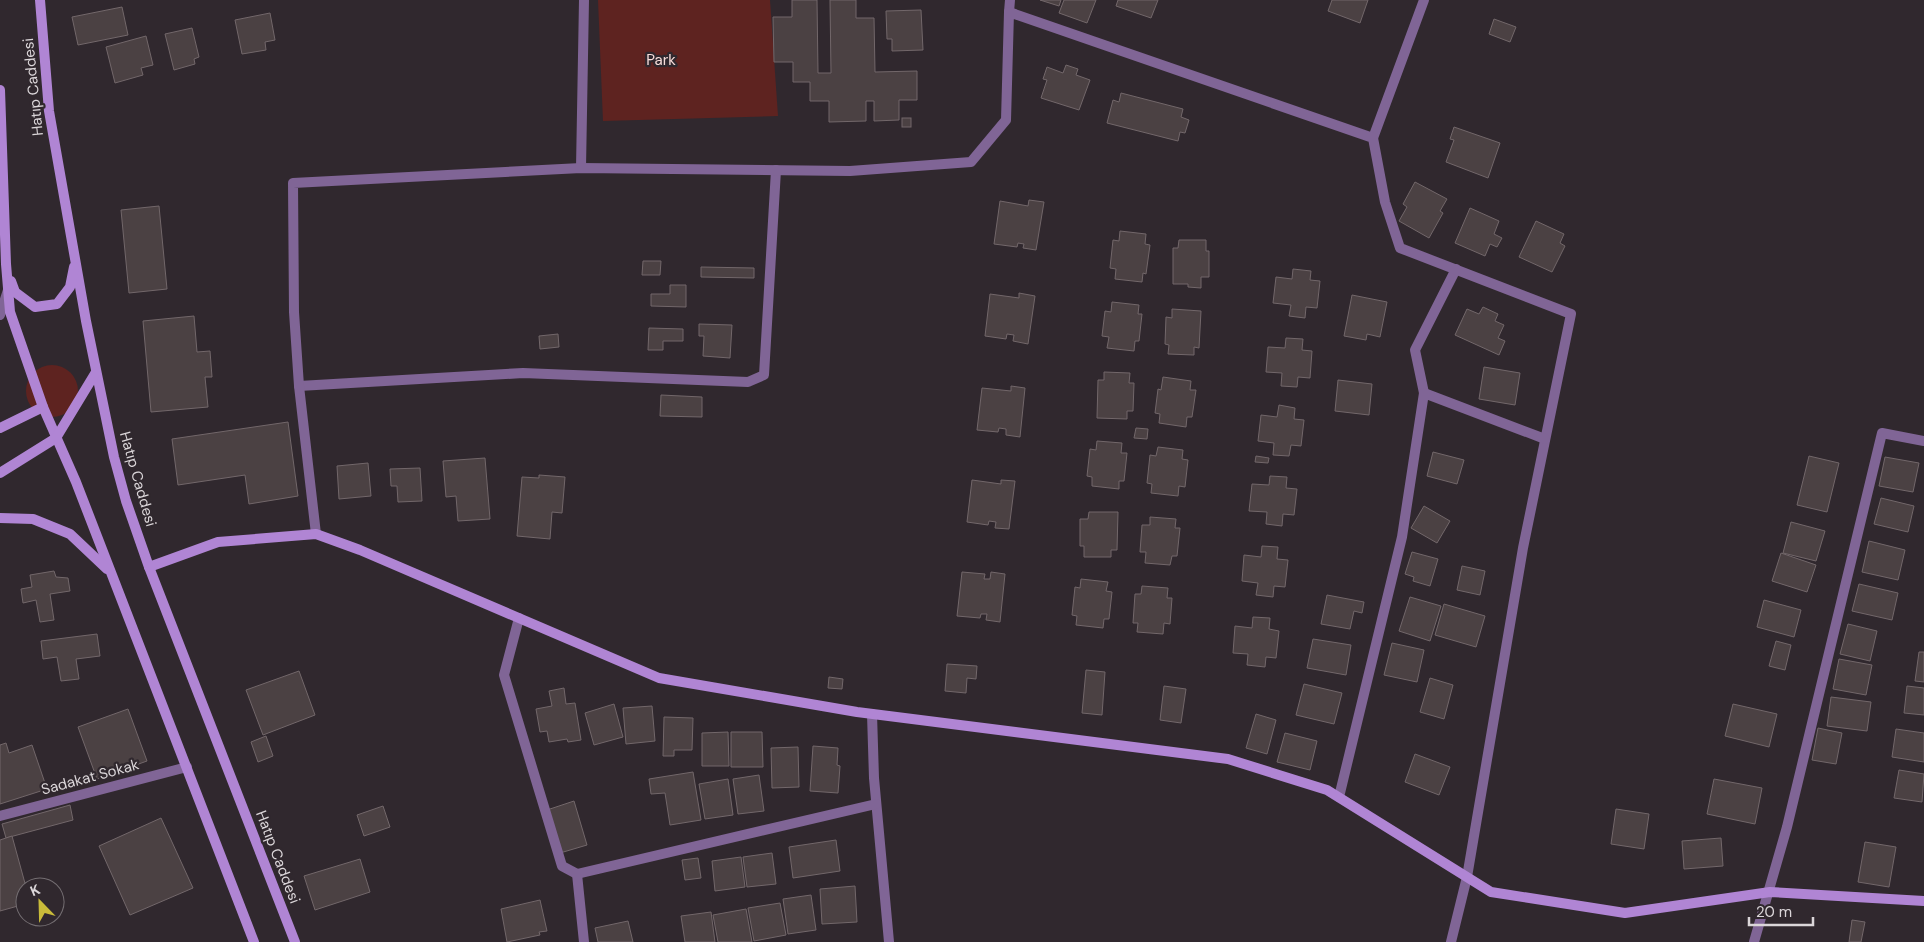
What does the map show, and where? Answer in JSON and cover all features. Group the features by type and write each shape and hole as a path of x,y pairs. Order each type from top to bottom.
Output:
{"main road":[{"name":"Hatıp Caddesi","path":"40,0 49,111 96,372 126,501 149,567 295,942"},
{"path":"0,90 6,264 10,312 43,407 76,482 254,942"},
{"path":"6,264 15,292 35,307 57,304 70,288 75,258"},
{"path":"0,473 56,438 96,372"},
{"path":"0,428 43,407"},
{"path":"0,518 33,519 70,534 109,571"},
{"path":"149,567 218,542 316,534 360,550 659,678 872,714 1228,759 1327,790 1491,892 1626,913 1770,892 1924,901"}],"street":[{"path":"581,168 584,0"},
{"path":"316,534 299,386 294,312 293,183 581,168 850,171 971,162 1006,120 1010,0"},
{"path":"1424,0 1373,138 1385,202 1400,248 1571,314 1523,548 1467,877 1451,942"},
{"path":"1009,12 1373,138"},
{"path":"299,386 523,373 748,382 764,375 776,170"},
{"path":"1339,797 1402,536 1424,393 1416,350 1456,269"},
{"path":"0,315 8,289"},
{"path":"1424,393 1545,439"},
{"path":"1754,942 1770,892 1882,433 1924,441"},
{"path":"519,618 504,675 562,866 577,874 876,804"},
{"path":"872,714 876,804 889,942"},
{"name":"Sadakat Sokak","path":"0,816 187,767"},
{"path":"577,874 584,942"}],"green space":[{"name":"Park","path":"598,0 770,0 778,116 603,121"},
{"path":"47,365 57,365 71,372 78,386 78,396 71,410 57,417 47,417 37,413 30,406 26,396 26,386 30,376 37,369"}],"building":[{"path":"792,0 817,0 818,73 831,73 830,0 856,0 856,18 874,18 875,72 917,71 917,100 899,100 899,120 874,121 874,101 866,101 866,121 829,122 829,101 810,101 810,82 793,82 793,62 774,62 773,17 792,17"},
{"path":"1040,0 1061,0 1059,6"},
{"path":"1064,0 1096,0 1087,23 1059,13"},
{"path":"1118,0 1158,0 1151,18 1116,6"},
{"path":"1332,0 1368,0 1360,23 1328,11"},
{"path":"122,7 128,35 78,45 72,17"},
{"path":"921,10 923,50 892,51 892,39 887,39 886,11"},
{"path":"270,13 275,40 265,42 266,50 242,54 235,20"},
{"path":"1494,19 1516,27 1510,42 1489,34"},
{"path":"192,28 199,57 194,59 195,64 174,70 165,34"},
{"path":"146,36 153,65 141,68 143,75 115,83 106,47"},
{"path":"1066,65 1078,69 1076,75 1090,80 1079,110 1041,98 1047,80 1043,79 1047,67 1063,73"},
{"path":"1121,93 1183,109 1181,117 1189,120 1185,133 1180,132 1178,141 1107,123 1113,100 1119,102"},
{"path":"902,118 911,118 911,127 902,127"},
{"path":"1454,127 1500,143 1488,178 1446,162 1454,140 1450,139"},
{"path":"1415,182 1447,199 1440,211 1443,213 1429,238 1399,221 1407,207 1403,204"},
{"path":"1029,200 1044,202 1036,250 1023,248 1024,244 1018,243 1017,247 994,244 1000,201 1028,206"},
{"path":"159,206 167,289 129,293 121,210"},
{"path":"1470,208 1499,221 1494,234 1502,238 1497,247 1490,244 1485,256 1455,243"},
{"path":"1536,221 1564,234 1560,243 1565,246 1552,272 1519,257"},
{"path":"1120,231 1146,234 1145,244 1150,245 1146,274 1143,273 1142,282 1115,279 1116,269 1110,268 1113,240 1119,241"},
{"path":"1179,240 1206,240 1206,251 1209,251 1209,277 1201,277 1201,288 1188,287 1188,284 1173,284 1173,248 1178,248"},
{"path":"643,261 661,261 660,275 642,275"},
{"path":"701,267 754,268 754,278 701,277"},
{"path":"1293,269 1311,271 1310,280 1320,281 1317,308 1306,307 1305,318 1289,316 1291,305 1273,303 1276,277 1292,279"},
{"path":"670,285 686,285 686,307 651,306 651,294 670,294"},
{"path":"1019,293 1035,296 1028,344 1013,341 1014,335 1007,334 1006,339 985,336 990,294 1019,298"},
{"path":"1352,295 1387,302 1380,337 1367,334 1366,340 1344,336"},
{"path":"1112,302 1139,305 1138,314 1142,314 1139,341 1135,341 1134,351 1107,348 1109,337 1102,336 1105,311 1111,312"},
{"path":"1483,307 1498,314 1495,321 1504,325 1498,338 1505,341 1499,355 1455,335 1467,309 1479,314"},
{"path":"1172,309 1201,311 1199,348 1194,347 1194,355 1168,354 1169,345 1165,344 1166,317 1172,318"},
{"path":"194,316 197,352 210,351 212,377 205,377 208,407 151,412 143,321"},
{"path":"699,324 732,325 730,358 703,356 704,336 699,336"},
{"path":"649,328 683,329 683,341 663,341 663,350 648,350"},
{"path":"558,334 559,347 540,349 539,336"},
{"path":"1286,338 1303,339 1302,350 1312,351 1310,378 1298,377 1297,387 1281,386 1282,373 1266,372 1268,347 1285,348"},
{"path":"1484,367 1520,373 1515,405 1479,399"},
{"path":"1104,372 1130,373 1129,383 1134,383 1133,411 1127,411 1127,419 1097,418 1098,380 1104,380"},
{"path":"1163,377 1191,381 1190,390 1196,390 1192,417 1187,417 1186,427 1159,423 1160,414 1155,413 1158,389 1161,390"},
{"path":"1338,380 1372,384 1369,415 1335,411"},
{"path":"1011,386 1025,388 1020,437 1006,435 1006,429 999,428 998,432 977,430 982,388 1011,391"},
{"path":"661,395 702,397 702,417 660,416"},
{"path":"1279,405 1295,408 1294,419 1304,420 1301,446 1291,445 1289,456 1273,455 1274,443 1258,441 1261,415 1277,417"},
{"path":"288,422 298,496 249,504 245,475 178,485 172,439"},
{"path":"1136,428 1148,429 1147,439 1134,438"},
{"path":"1097,441 1122,443 1121,453 1127,453 1124,481 1119,481 1119,489 1092,486 1092,477 1087,476 1090,449 1096,450"},
{"path":"1158,447 1183,450 1182,459 1188,460 1185,487 1179,486 1178,496 1151,493 1152,484 1147,483 1150,455 1156,456"},
{"path":"1433,452 1464,460 1457,484 1427,476"},
{"path":"1256,456 1269,458 1268,463 1255,462"},
{"path":"1809,456 1839,463 1827,512 1797,505"},
{"path":"1885,457 1919,463 1913,492 1879,486"},
{"path":"485,458 490,519 458,521 456,496 446,497 443,461"},
{"path":"368,463 371,496 339,499 337,466"},
{"path":"420,468 422,501 398,502 397,486 391,486 390,469"},
{"path":"539,475 565,477 562,513 552,512 550,539 517,536 522,477 539,478"},
{"path":"1270,476 1287,477 1286,488 1297,489 1294,515 1283,514 1282,526 1266,524 1267,512 1249,511 1252,484 1269,485"},
{"path":"972,480 1001,484 1001,480 1015,481 1009,529 995,528 996,522 989,521 988,525 967,522"},
{"path":"1881,498 1914,506 1908,532 1874,524"},
{"path":"1424,506 1450,521 1437,543 1411,528"},
{"path":"1089,512 1118,512 1117,550 1111,550 1111,557 1084,557 1084,546 1080,546 1080,519 1088,519"},
{"path":"1150,517 1176,519 1175,528 1180,528 1177,556 1172,556 1170,565 1145,563 1146,552 1140,552 1142,525 1150,525"},
{"path":"1791,522 1825,531 1816,561 1783,553"},
{"path":"1869,541 1905,550 1898,580 1862,572"},
{"path":"1262,546 1278,547 1277,559 1288,560 1285,587 1274,586 1273,597 1256,595 1258,583 1242,581 1244,555 1261,557"},
{"path":"1412,552 1438,559 1430,586 1413,581 1414,577 1405,574"},
{"path":"1781,553 1816,565 1807,592 1772,581"},
{"path":"1462,566 1485,571 1480,595 1457,590"},
{"path":"54,571 56,577 68,578 70,591 50,594 54,620 40,622 36,600 23,603 21,589 32,587 30,575"},
{"path":"962,572 985,574 984,579 990,579 991,572 1005,574 1000,622 986,620 987,614 981,614 980,618 957,616"},
{"path":"1081,579 1108,582 1106,591 1112,592 1109,619 1104,619 1103,628 1076,625 1077,616 1072,615 1075,587 1080,588"},
{"path":"1859,584 1898,593 1892,620 1852,611"},
{"path":"1142,586 1168,588 1167,598 1172,598 1170,624 1164,623 1163,634 1137,632 1138,623 1133,623 1135,594 1141,594"},
{"path":"1327,595 1364,602 1362,613 1354,611 1350,629 1321,624"},
{"path":"1410,597 1441,606 1430,641 1399,631"},
{"path":"1764,600 1801,610 1794,637 1757,627"},
{"path":"1444,604 1485,616 1476,647 1435,635"},
{"path":"1253,617 1270,618 1269,629 1279,631 1276,658 1266,657 1265,667 1247,665 1248,654 1233,653 1235,626 1252,628"},
{"path":"1848,624 1877,631 1870,661 1840,654"},
{"path":"97,634 100,656 76,659 79,679 61,681 57,657 43,659 41,641"},
{"path":"1313,639 1351,645 1346,675 1307,668"},
{"path":"1776,641 1791,645 1785,670 1769,666"},
{"path":"1392,643 1424,650 1417,682 1384,675"},
{"path":"1919,652 1924,652 1924,682 1915,681"},
{"path":"1839,659 1872,665 1866,695 1833,689"},
{"path":"947,664 977,666 976,679 967,678 966,693 945,691"},
{"path":"1086,670 1105,672 1102,715 1082,713"},
{"path":"299,671 315,715 263,735 246,690"},
{"path":"829,677 843,679 842,689 828,688"},
{"path":"1430,678 1453,685 1444,719 1420,712"},
{"path":"1304,684 1342,693 1334,724 1296,715"},
{"path":"1164,686 1186,689 1181,723 1160,720"},
{"path":"1907,686 1924,688 1924,715 1904,713"},
{"path":"564,688 566,704 575,703 581,740 568,742 567,739 549,742 547,731 540,732 536,709 552,706 549,691"},
{"path":"1831,697 1871,702 1867,731 1827,726"},
{"path":"614,704 623,737 594,745 585,713"},
{"path":"1733,704 1777,714 1769,747 1725,736"},
{"path":"652,706 655,741 626,744 623,708"},
{"path":"128,709 147,761 97,779 78,727"},
{"path":"1256,714 1276,720 1267,754 1246,748"},
{"path":"664,717 693,718 692,750 674,750 674,756 663,756"},
{"path":"1818,728 1842,733 1836,764 1812,760"},
{"path":"1896,729 1924,733 1924,762 1892,757"},
{"path":"728,732 729,766 702,766 702,733"},
{"path":"731,732 762,732 763,767 731,767"},
{"path":"1285,733 1317,741 1310,770 1277,762"},
{"path":"266,736 273,756 258,762 251,742"},
{"path":"6,743 9,753 32,745 47,789 0,804 0,745"},
{"path":"813,746 838,748 837,765 840,766 838,793 810,791"},
{"path":"798,747 799,787 772,788 771,748"},
{"path":"1415,754 1450,767 1439,795 1405,782"},
{"path":"1899,770 1924,774 1922,802 1894,798"},
{"path":"693,772 701,820 670,825 665,793 651,794 649,779"},
{"path":"759,775 764,811 738,814 733,779"},
{"path":"728,779 733,815 705,819 699,784"},
{"path":"1714,779 1762,788 1755,824 1707,814"},
{"path":"574,801 587,845 560,853 547,810"},
{"path":"70,805 73,820 6,838 2,824"},
{"path":"383,806 390,827 364,836 357,815"},
{"path":"1616,809 1649,814 1644,849 1611,844"},
{"path":"161,818 193,888 130,915 99,846"},
{"path":"12,836 23,877 15,877 15,907 0,911 0,840"},
{"path":"1721,838 1723,866 1684,869 1682,841"},
{"path":"836,840 840,871 793,878 789,847"},
{"path":"1865,842 1896,847 1889,887 1858,882"},
{"path":"772,853 776,884 747,887 743,857"},
{"path":"741,857 745,887 715,891 712,861"},
{"path":"698,858 701,878 685,880 682,860"},
{"path":"360,859 370,892 315,910 304,876"},
{"path":"855,886 857,922 822,924 820,889"},
{"path":"811,895 816,930 788,934 783,899"},
{"path":"540,900 547,931 539,932 540,935 507,942 501,909"},
{"path":"780,903 786,935 754,941 748,908"},
{"path":"746,909 752,942 718,942 713,915"},
{"path":"711,912 715,942 685,942 681,916"},
{"path":"1852,920 1865,922 1861,942 1849,942"},
{"path":"628,921 633,942 598,942 595,928"}]}
